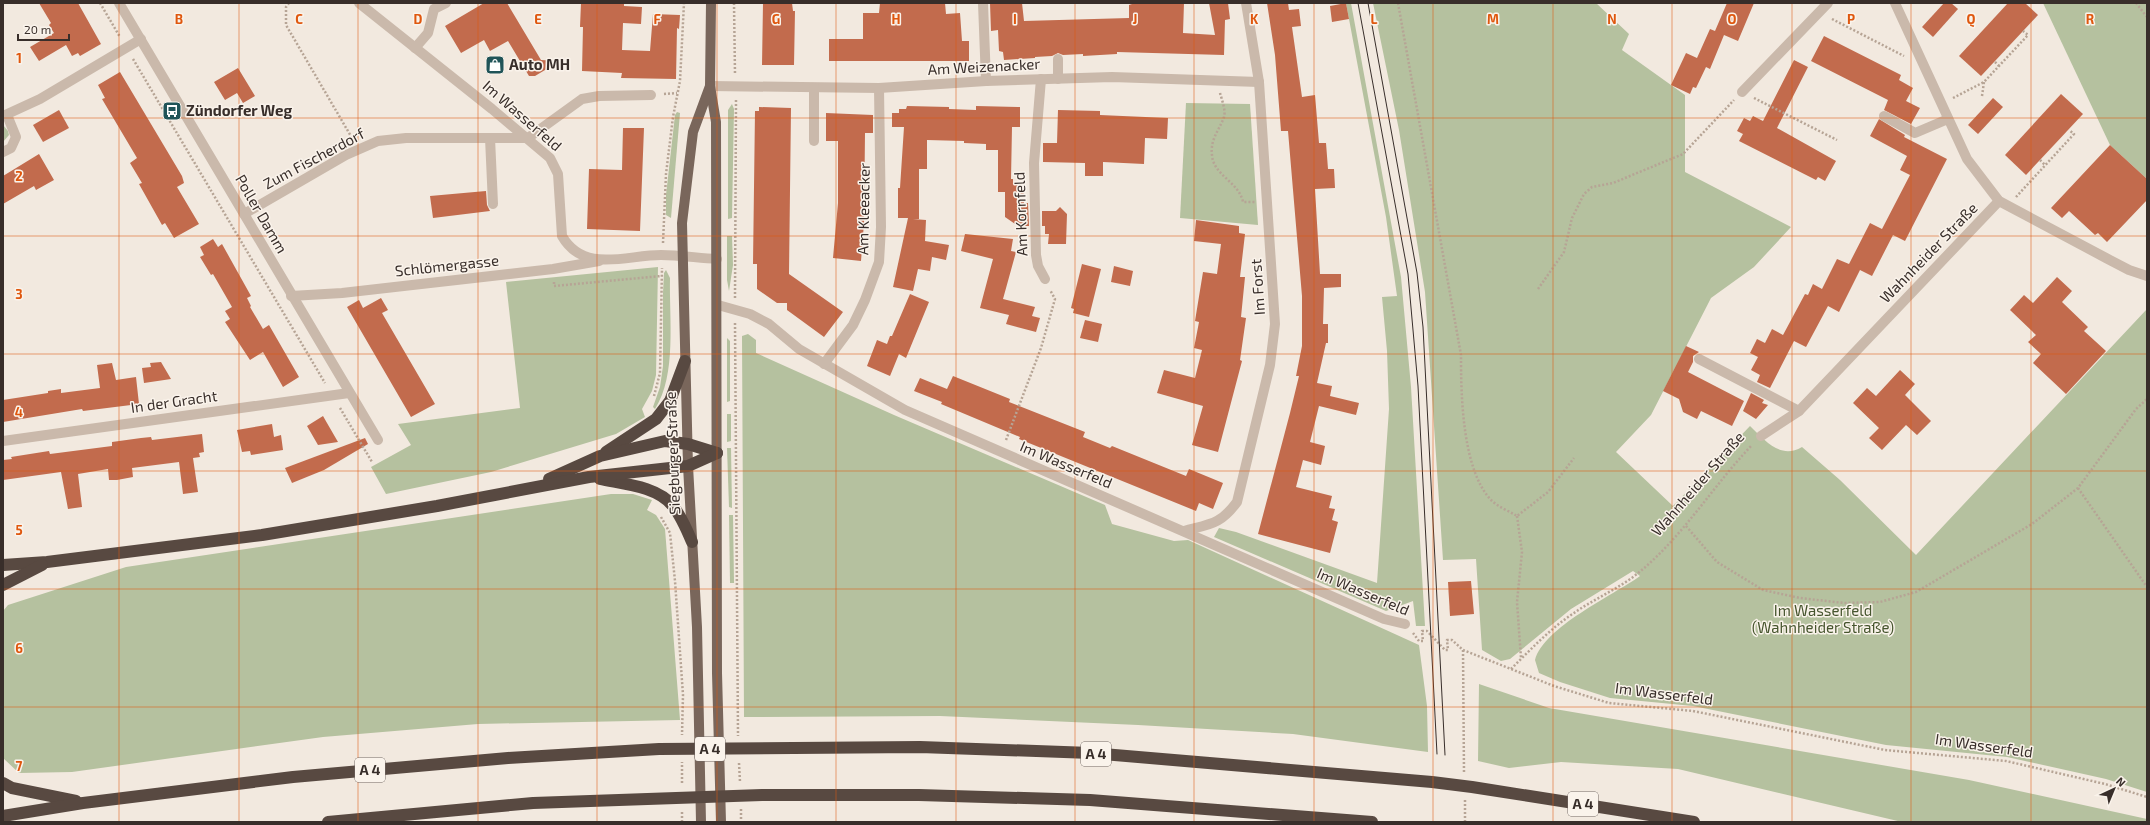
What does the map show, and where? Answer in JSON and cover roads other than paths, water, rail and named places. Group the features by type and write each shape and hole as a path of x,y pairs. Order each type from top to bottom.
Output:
{"highway":[{"path":"534,486 600,456 656,419 670,401 685,361"},
{"path":"600,456 665,441 688,444 717,453"},
{"path":"3,565 46,562 262,535 437,506 534,486 589,477 688,466 717,453"},
{"path":"589,477 642,488 660,495 673,505 692,542"},
{"path":"3,585 46,562"},
{"name":"A 4","path":"3,816 83,803 293,777 508,758 659,749 920,748 1091,753 1432,782 1694,822"},
{"path":"3,783 12,788 83,803"},
{"path":"328,822 533,803 762,795 919,795 1090,800 1372,822"}],"main road":[{"name":"Siegburger Straße","path":"711,3 710,86 716,122 719,774 721,822"},
{"name":"Siegburger Straße","path":"701,822 698,627 688,466 682,223 693,132 710,86"}],"street":[{"name":"Poller Damm","path":"119,3 291,296 378,440"},
{"name":"Im Wasserfeld","path":"359,3 528,138 550,158 556,167 559,181 560,224 562,236 567,244 577,254 605,260 662,255 716,259"},
{"path":"415,48 428,33 434,9 446,3"},
{"path":"983,3 986,80"},
{"name":"Im Forst","path":"1184,531 1215,523 1226,517 1237,502 1270,365 1275,324 1259,82 1246,3"},
{"path":"1742,92 1828,3"},
{"path":"1894,3 1967,159 2003,204 2129,270 2147,276"},
{"path":"3,152 11,148 16,137 5,116 40,99 141,39"},
{"path":"1058,59 1058,79"},
{"name":"Am Weizenacker","path":"710,86 736,88 879,88 986,80 1112,77 1216,79 1259,82"},
{"name":"Am Kornfeld","path":"1041,79 1034,162 1036,255 1038,266 1045,279"},
{"path":"814,88 814,141"},
{"name":"Am Kleeacker","path":"824,364 853,325 865,300 879,262 881,227 879,88"},
{"path":"528,138 582,99 599,96 651,95"},
{"path":"1884,116 1915,133 1948,119"},
{"name":"Zum Fischerdorf","path":"244,214 359,149 378,142 406,138 528,138"},
{"path":"490,138 494,204"},
{"name":"Wahnheider Straße","path":"1761,436 1799,411 2003,204"},
{"name":"Schlömergasse","path":"291,296 342,293 542,270 605,260"},
{"name":"Im Wasserfeld","path":"718,305 750,314 769,324 799,349 905,410 1000,453 1184,531 1384,619 1405,624"},
{"path":"1699,359 1799,411"},
{"name":"In der Gracht","path":"3,441 349,392"}],"tram line":[{"path":"1358,3 1408,274 1418,386 1437,754"},
{"path":"1368,3 1417,273 1423,327 1445,755"}],"place":[{"name":"Auto MH","path":"495,65"},
{"name":"Zündorfer Weg","path":"172,111"}],"park label":[{"name":"Im Wasserfeld (Wahnheider Straße)","path":"1823,620"}]}
